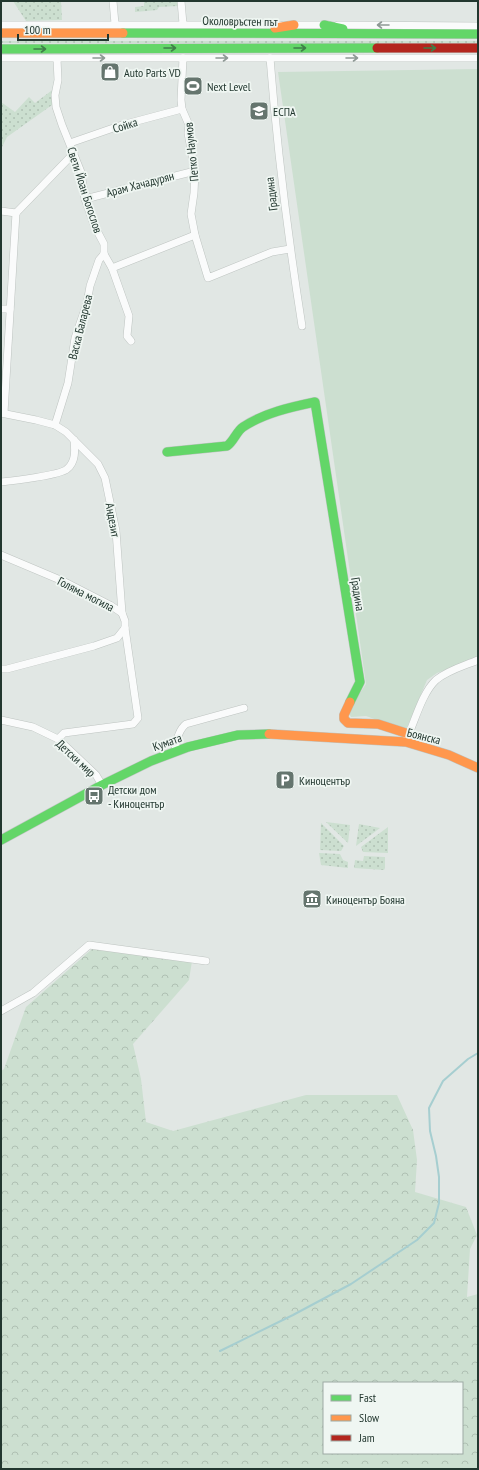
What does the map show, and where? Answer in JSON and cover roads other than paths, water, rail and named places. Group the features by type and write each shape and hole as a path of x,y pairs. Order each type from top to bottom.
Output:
{"main road":[{"path":"244,33 294,24"},
{"path":"24,25 63,33"},
{"path":"324,25 376,35"},
{"name":"Околовръстен път","path":"1,33 244,33 376,35 478,34"},
{"path":"1,49 478,48"},
{"name":"Градина","path":"166,452 227,446 231,444 243,428 291,407 314,402 360,682 344,715 344,719 348,723 378,724 408,738"},
{"name":"Кумата","path":"1,840 102,785 151,761 188,747 238,735 275,734 360,740"},
{"name":"Боянска","path":"360,740 408,738 478,768"}],"street":[{"path":"113,1 115,24"},
{"path":"181,1 183,24"},
{"path":"1,25 294,24 478,26"},
{"path":"1,58 478,58"},
{"name":"Свети Йоан Богослов","path":"56,58 58,80 55,95 56,107 81,172 85,199 94,224 104,244 104,254 112,268 128,316 127,336 131,341"},
{"name":"Петко Наумов","path":"183,58 181,100 182,109 188,119 188,133 195,171 191,214 195,234 208,278 272,252 290,249"},
{"name":"Градина","path":"270,58 274,118 290,249 302,326"},
{"name":"Сойка","path":"70,143 122,125 182,109"},
{"path":"1,482 55,474 67,470 73,463 75,449 74,440 66,432 55,425 3,413 16,213 74,153"},
{"name":"Арам Хачадурян","path":"85,199 195,171"},
{"path":"1,211 16,213"},
{"path":"112,268 195,234"},
{"name":"Васка Баларева","path":"55,425 68,383 75,338 87,303 94,273 99,260 104,254"},
{"path":"1,310 10,309"},
{"name":"Андезит","path":"74,440 98,464 105,478 116,532 122,613"},
{"name":"Голяма могила","path":"1,556 65,582 110,605 122,613 125,621 125,628"},
{"path":"1,669 7,669 94,646 117,638 125,628"},
{"path":"58,739 64,732 132,724 138,718 125,628"},
{"path":"408,738 430,688 436,680 447,673 478,660"},
{"path":"175,752 176,740 183,726 186,724 244,708"},
{"name":"Детски мир","path":"1,720 33,728 58,739 96,775 102,785"},
{"path":"1,1011 33,993 89,944 206,961"}],"waterway":[{"path":"220,1351 351,1284 417,1240 434,1223 439,1203 439,1177 430,1131 429,1108 443,1081 468,1059 478,1053"}],"place":[{"name":"Auto Parts VD","path":"110,72"},
{"name":"Next Level","path":"193,86"},
{"name":"ЕСПА","path":"259,111"},
{"name":"Киноцентър","path":"285,780"},
{"name":"Детски дом - Киноцентър","path":"94,796"},
{"name":"Киноцентър Бояна","path":"312,899"}]}
